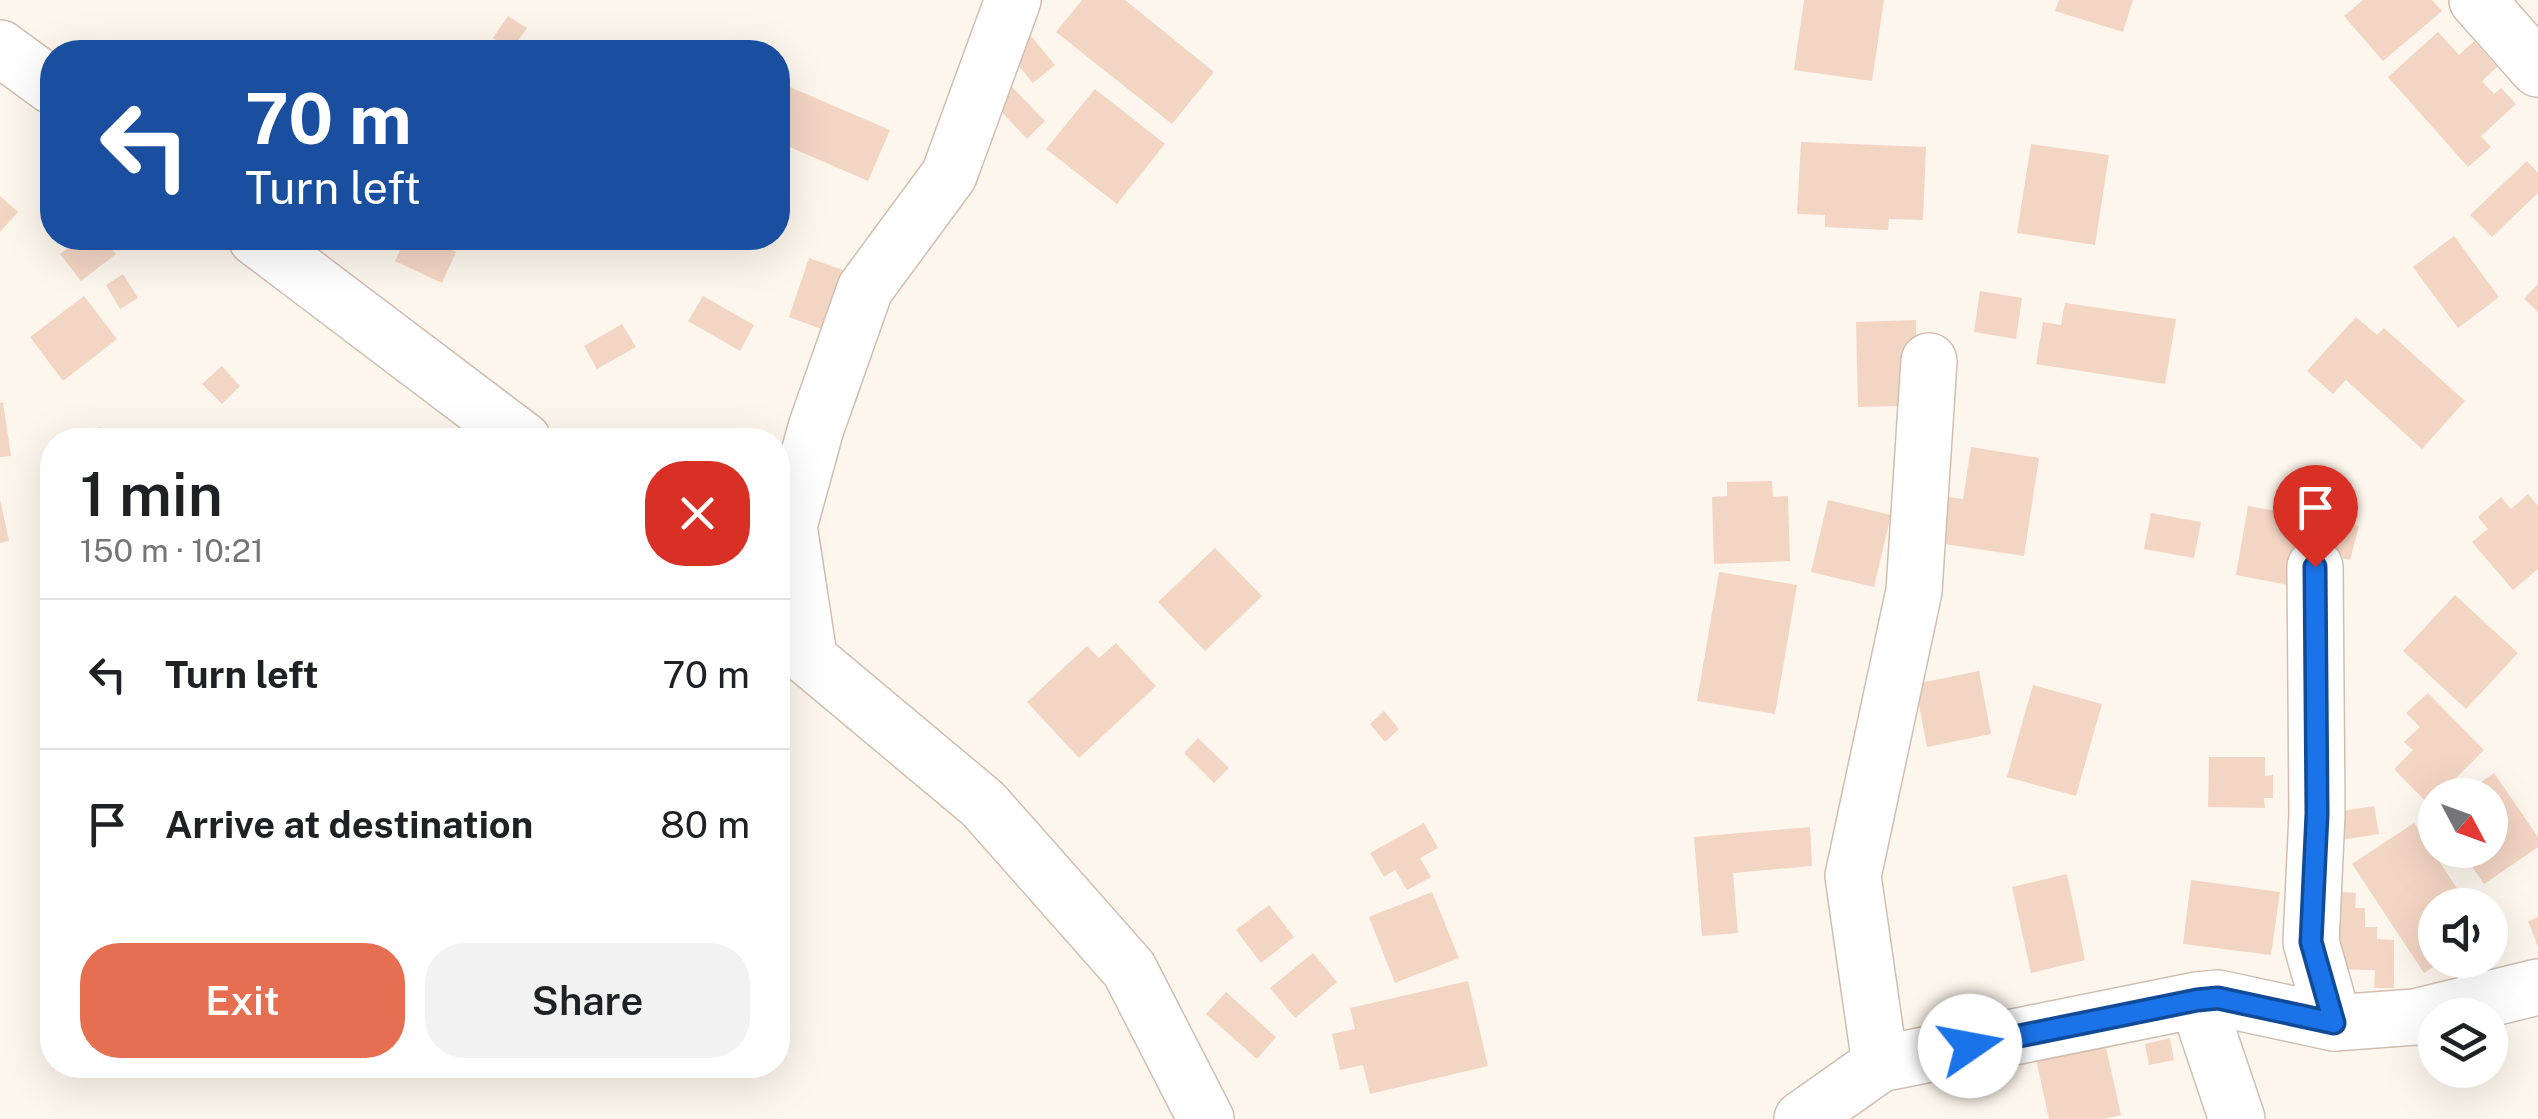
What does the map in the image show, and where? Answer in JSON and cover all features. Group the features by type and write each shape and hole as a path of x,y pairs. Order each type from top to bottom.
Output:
{"street":[{"path":"790,522 816,428 865,289 948,175 1013,0"},
{"path":"2477,0 2538,69"},
{"path":"0,48 40,77"},
{"path":"272,250 507,428"},
{"path":"1880,1064 1852,876 1914,592 1929,361"},
{"path":"790,556 793,644 983,804 1129,969 1206,1119"},
{"path":"2315,567 2317,814 2311,942 2334,1023"},
{"path":"1802,1119 1880,1064 2197,1000 2218,998 2334,1023 2416,1016 2536,993"},
{"path":"2197,1000 2237,1119"}],"building":[{"path":"1082,0 1125,0 1214,72 1172,124 1056,32"},
{"path":"1804,0 1884,0 1872,81 1794,70"},
{"path":"2059,0 2133,0 2123,32 2055,11"},
{"path":"2363,0 2432,0 2442,11 2383,61 2344,16"},
{"path":"508,16 527,28 519,40 493,38"},
{"path":"2438,32 2459,55 2474,41 2497,67 2482,81 2494,94 2501,88 2516,104 2481,136 2491,147 2468,167 2388,77"},
{"path":"1030,35 1055,65 1033,83 1009,54"},
{"path":"790,87 890,130 868,181 790,147"},
{"path":"1012,87 1045,121 1027,139 994,104"},
{"path":"1095,89 1165,144 1117,204 1046,149"},
{"path":"1801,142 1926,147 1923,220 1889,219 1888,230 1825,227 1825,215 1797,214"},
{"path":"2031,144 2109,155 2095,245 2017,233"},
{"path":"2527,161 2538,173 2538,193 2492,237 2470,215"},
{"path":"0,196 18,212 0,232"},
{"path":"2454,236 2499,297 2458,328 2413,267"},
{"path":"65,250 113,250 116,254 81,281 60,254"},
{"path":"400,250 456,252 442,283 395,261"},
{"path":"809,258 848,272 827,331 789,317"},
{"path":"123,274 138,298 120,309 106,285"},
{"path":"2538,284 2538,312 2524,299"},
{"path":"1980,291 2022,298 2016,339 1974,332"},
{"path":"84,296 117,339 63,381 30,337"},
{"path":"703,296 754,325 740,351 688,321"},
{"path":"2065,303 2176,319 2165,384 2036,364 2043,322 2061,325"},
{"path":"2356,317 2377,335 2384,328 2465,401 2422,449 2346,380 2333,394 2307,371"},
{"path":"1916,320 1917,380 1904,406 1858,407 1856,322"},
{"path":"622,324 636,347 597,369 584,346"},
{"path":"222,366 240,386 222,404 202,384"},
{"path":"3,402 11,456 0,457 0,403"},
{"path":"1971,447 2039,458 2024,556 1931,542 1937,495 1963,499"},
{"path":"1772,481 1773,497 1788,496 1790,561 1714,564 1712,497 1727,496 1727,482"},
{"path":"2528,494 2538,506 2538,569 2513,590 2472,542 2488,529 2478,517 2501,497 2511,509"},
{"path":"0,499 9,541 0,543"},
{"path":"1828,500 1891,515 1874,587 1811,572"},
{"path":"2248,506 2311,517 2298,587 2236,575"},
{"path":"2151,513 2201,522 2194,558 2144,549"},
{"path":"2320,517 2359,526 2350,560 2312,551"},
{"path":"1215,548 1262,596 1205,651 1158,602"},
{"path":"1719,572 1797,585 1775,714 1697,701"},
{"path":"2455,595 2518,653 2466,709 2403,651"},
{"path":"1116,643 1156,686 1079,758 1027,702 1087,646 1099,658"},
{"path":"1979,671 1991,734 1927,747 1915,684"},
{"path":"2033,685 2102,704 2076,796 2007,777"},
{"path":"2428,693 2484,750 2456,778 2418,778 2418,794 2394,769 2413,750 2404,742 2420,727 2406,713"},
{"path":"1384,711 1399,729 1385,742 1370,724"},
{"path":"1198,738 1229,768 1214,783 1184,753"},
{"path":"2209,757 2265,757 2265,776 2273,775 2273,798 2264,798 2265,808 2208,807"},
{"path":"2508,793 2538,837 2538,847 2508,868"},
{"path":"2374,806 2379,834 2328,842 2324,814"},
{"path":"1424,823 1438,848 1420,858 1431,877 1407,890 1395,870 1384,877 1370,853"},
{"path":"2414,823 2418,829 2418,868 2444,868 2457,888 2418,888 2418,964 2352,864"},
{"path":"1810,827 1812,866 1733,873 1738,933 1702,936 1694,837"},
{"path":"2473,868 2507,868 2484,884"},
{"path":"2067,874 2085,960 2031,973 2012,887"},
{"path":"2191,880 2280,892 2271,955 2183,944"},
{"path":"1432,892 1459,958 1395,983 1369,917"},
{"path":"2340,892 2356,893 2355,908 2365,908 2365,927 2377,927 2377,939 2394,940 2394,988 2374,988 2375,970 2321,969"},
{"path":"1269,905 1294,937 1261,963 1236,930"},
{"path":"2538,917 2538,947 2528,921"},
{"path":"1313,953 1337,982 1295,1018 1270,988"},
{"path":"1468,981 1488,1066 1370,1094 1363,1065 1340,1070 1332,1034 1355,1029 1350,1008"},
{"path":"1226,992 1276,1037 1257,1059 1206,1014"},
{"path":"2170,1038 2174,1060 2149,1065 2145,1044"},
{"path":"2105,1043 2121,1115 2104,1119 2049,1119 2036,1059"}],"route":[{"path":"1970,1046 2218,998 2334,1023 2311,942 2317,814 2315,567"}]}
